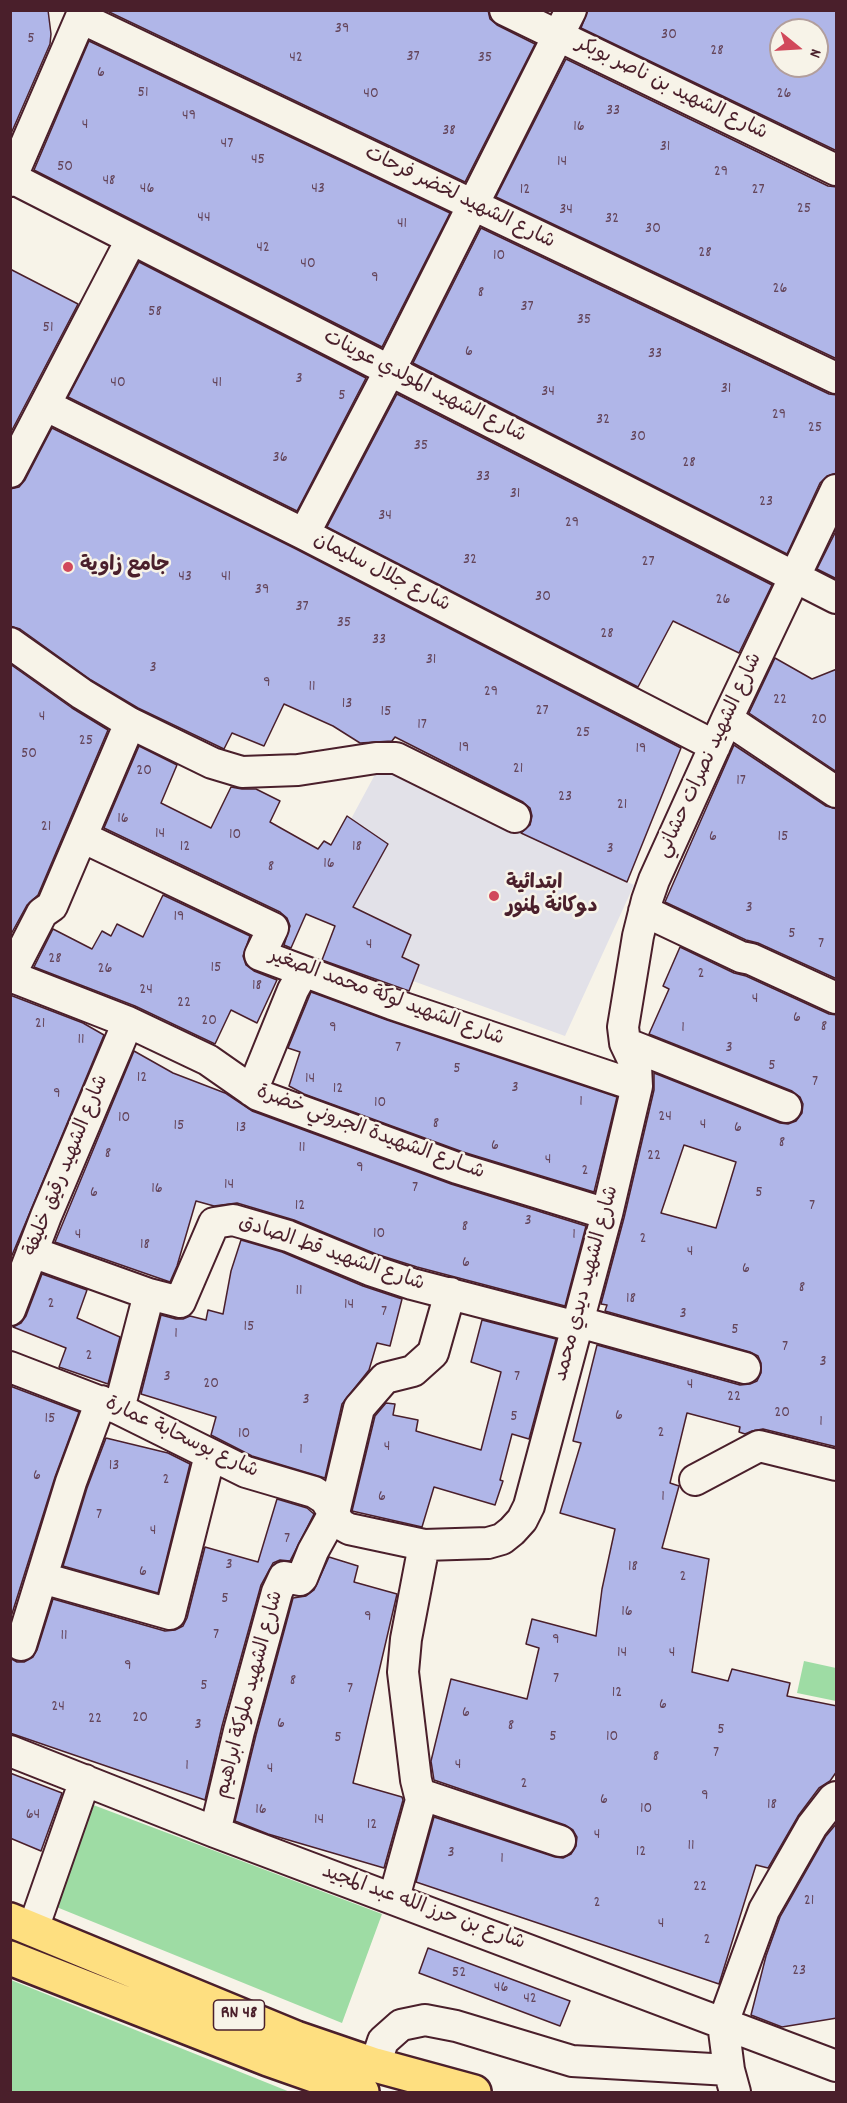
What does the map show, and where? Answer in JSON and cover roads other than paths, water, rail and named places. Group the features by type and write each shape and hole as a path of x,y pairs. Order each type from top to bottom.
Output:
{"highway":[{"name":"RN 48","path":"22,1925 296,2038 363,2085"},
{"name":"RN 48","path":"10,1958 268,2059 363,2085 474,2092"}],"street":[{"name":"شارع الشهيد بن ناصر بوبكر","path":"505,10 565,23 837,170"},
{"path":"11,180 83,14"},
{"name":"شارع الشهيد لخضر فرحات","path":"83,14 474,206 837,378"},
{"path":"304,534 474,206 565,23"},
{"name":"شارع الشهيد المولدي عوينات","path":"11,180 837,598"},
{"path":"10,472 131,240"},
{"name":"شارع جلال سليمان","path":"45,405 304,534 721,733 837,792"},
{"name":"شارع الشهيد نصرات حشاني","path":"624,1038 623,1020 644,911 654,880 794,577 837,490"},
{"path":"10,643 82,694 130,723 212,763 242,772 298,770 376,758 396,758 516,817"},
{"path":"10,976 42,913 52,906 130,723"},
{"name":"شارع الشهيد لوكة محمد الصغير","path":"82,837 273,928 260,955 303,972 637,1086"},
{"path":"644,911 741,957 751,959 837,998"},
{"path":"252,1091 293,990 303,972"},
{"name":"شــارع الشهيدة الجروني خضرة","path":"10,976 128,1022 208,1060 258,1095 457,1168 607,1214"},
{"name":"شارع الشهيد رقيق خليفة","path":"10,1310 128,1022"},
{"path":"624,1038 786,1107"},
{"name":"شارع الشهيد ديدي محمد","path":"512,1531 522,1520 529,1506 607,1214 637,1086 636,1066 624,1038"},
{"name":"شارع الشهيد قط الصادق","path":"32,1252 149,1294 180,1302 214,1223 233,1220 288,1236 370,1270 412,1284 578,1324 745,1368"},
{"path":"334,1513 359,1408 385,1378 413,1371 433,1353 450,1293"},
{"path":"21,1644 71,1482 110,1405 149,1294"},
{"name":"شارع بوسحابة عمارة","path":"10,1367 110,1405 262,1478 314,1492 325,1499 340,1524 349,1529 424,1545 488,1544 502,1539 512,1531"},
{"path":"695,1480 759,1446 837,1465"},
{"path":"42,1578 170,1614 210,1455"},
{"name":"شارع الشهيد ملوكة ابراهيم","path":"215,1832 239,1731 277,1592 284,1577 300,1580 302,1578 313,1551 334,1513"},
{"path":"394,1898 420,1809 403,1665 424,1545"},
{"name":"شارع بن حرز الله عبد المجيد","path":"10,1750 215,1832 837,2066"},
{"path":"22,1925 85,1780"},
{"path":"420,1794 560,1841"},
{"path":"363,2085 383,2041 401,2025 426,2020 456,2026 572,2061 732,2081 723,2023 764,1910 812,1826 837,1797"}],"place":[{"name":"جامع زاوية","path":"68,567"},
{"name":"ابتدائية دوكانة لمنور","path":"494,896"}]}
